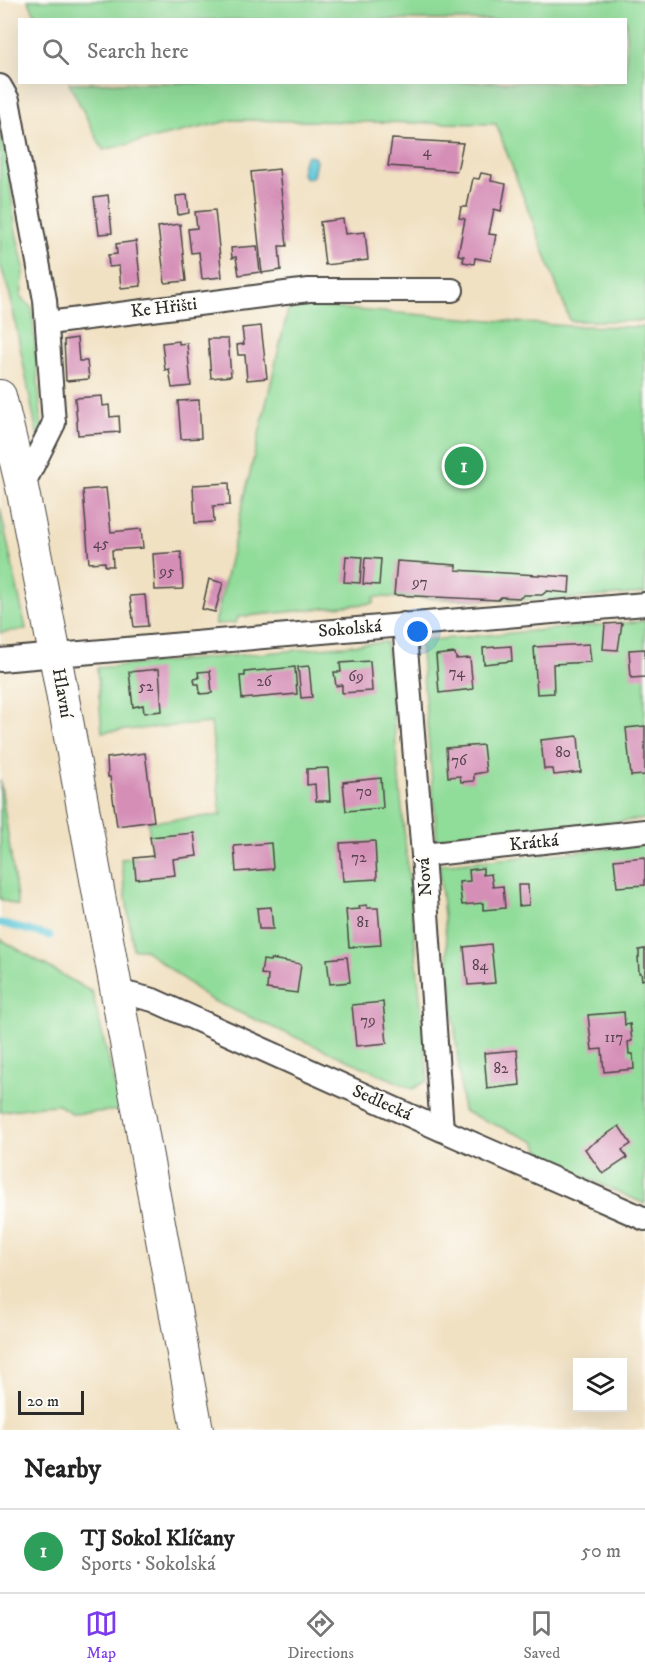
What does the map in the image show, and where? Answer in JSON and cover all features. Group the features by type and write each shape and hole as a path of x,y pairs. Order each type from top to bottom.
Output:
{"main road":[{"name":"Hlavní","path":"1,406 22,487 56,655 196,1430"}],"street":[{"path":"0,86 8,100 45,300 54,423 22,487"},
{"name":"Ke Hřišti","path":"48,323 309,290 452,290"},
{"name":"Sokolská","path":"0,660 645,604"},
{"name":"Nová","path":"404,624 442,1130"},
{"name":"Krátká","path":"423,855 645,831"},
{"name":"Sedlecká","path":"117,991 153,1000 645,1219"}],"green space":[{"path":"28,0 645,0 645,321 570,321 496,124 233,120 103,150 70,84 627,84 627,18 37,18"},
{"path":"0,133 5,143 16,232 24,268 21,297 32,308 42,429 37,434 10,295 0,264"},
{"path":"289,305 569,326 645,327 645,593 569,599 374,597 374,603 238,617 236,623 215,624"},
{"path":"0,508 26,629 0,633"},
{"path":"645,621 645,819 437,840 420,641"},
{"path":"386,642 428,1080 413,1089 211,1000 144,949 133,949 121,859 152,856 148,822 221,815 211,723 102,732 97,668"},
{"path":"0,779 18,906 0,899"},
{"path":"645,845 645,1204 544,1159 536,1142 463,1111 439,865"},
{"path":"0,939 92,992 121,1110 73,1114 58,1105 0,1112"}],"water":[{"path":"308,155 314,157 316,161 313,176 306,178 302,174 304,161"}],"building":[{"path":"392,139 463,143 457,171 388,166"},
{"path":"279,169 287,246 279,246 281,270 262,273 251,172"},
{"path":"481,173 492,175 491,181 506,184 501,211 494,209 489,234 496,235 491,261 475,258 474,264 463,262 464,256 458,255 465,219 459,218 461,207 467,207 473,178 479,179"},
{"path":"108,195 112,233 99,234 94,197"},
{"path":"187,195 189,213 178,215 176,196"},
{"path":"215,210 222,277 202,279 199,252 191,253 188,229 197,228 195,212"},
{"path":"343,219 345,234 365,232 368,260 325,265 320,222"},
{"path":"180,224 186,281 165,283 158,227"},
{"path":"136,241 141,286 121,288 119,266 109,267 108,255 117,254 116,244"},
{"path":"257,246 260,272 239,275 236,257 232,258 231,248"},
{"path":"261,326 267,378 247,380 245,355 238,355 237,345 244,344 242,328"},
{"path":"77,338 79,361 87,361 89,379 66,381 64,340"},
{"path":"208,339 228,339 231,376 211,378"},
{"path":"179,341 179,344 187,343 191,386 172,388 169,369 165,370 162,343"},
{"path":"102,396 103,406 109,405 110,417 119,416 120,432 78,435 75,398"},
{"path":"199,400 201,438 181,439 178,401"},
{"path":"229,483 230,505 213,506 214,522 195,523 193,485"},
{"path":"106,488 111,532 141,529 143,548 112,550 113,566 105,566 105,562 89,563 83,490"},
{"path":"181,552 183,589 155,590 153,554"},
{"path":"346,556 362,557 360,583 344,582"},
{"path":"365,558 381,559 379,585 363,584"},
{"path":"397,561 456,565 456,570 570,577 569,593 547,591 542,595 524,595 520,598 501,597 498,600 394,595"},
{"path":"209,579 223,583 215,612 202,609"},
{"path":"145,595 148,626 134,627 130,596"},
{"path":"622,623 618,650 603,649 605,624"},
{"path":"589,644 591,662 553,664 554,693 537,694 534,647"},
{"path":"511,646 512,661 484,664 483,648"},
{"path":"645,649 645,677 631,678 629,650"},
{"path":"455,653 456,659 470,658 473,689 439,693 436,655"},
{"path":"370,661 372,691 342,693 342,685 336,686 334,672 341,672 340,663"},
{"path":"309,666 312,697 301,698 298,667"},
{"path":"295,667 297,694 242,699 240,676 245,676 245,672"},
{"path":"159,669 162,711 144,713 143,705 133,707 129,672"},
{"path":"210,671 212,693 200,694 199,684 195,684 194,679 199,678 198,672"},
{"path":"645,726 645,775 631,776 626,728"},
{"path":"578,736 581,772 554,775 553,769 544,769 541,740"},
{"path":"483,745 486,772 474,774 474,781 461,782 460,776 448,777 446,748"},
{"path":"145,753 154,821 117,826 107,758"},
{"path":"328,768 330,801 316,801 315,784 307,785 307,769"},
{"path":"381,778 383,808 346,811 343,782"},
{"path":"194,833 197,856 173,859 175,875 136,879 134,858 153,856 150,837"},
{"path":"375,841 377,879 343,881 340,843"},
{"path":"271,843 273,869 236,872 234,846"},
{"path":"645,857 645,885 617,887 614,860"},
{"path":"483,868 483,875 491,874 493,887 503,886 505,908 483,910 483,903 462,905 459,882 470,881 469,870"},
{"path":"518,885 528,885 529,905 519,906"},
{"path":"367,905 367,908 378,908 381,945 349,947 346,910 360,909 359,906"},
{"path":"271,907 273,929 259,929 257,908"},
{"path":"491,944 495,983 468,985 464,947"},
{"path":"645,949 645,979 642,980 638,957 639,950"},
{"path":"347,957 350,982 330,984 327,959"},
{"path":"271,959 301,964 297,993 267,989 268,975 261,974 263,960 270,961"},
{"path":"383,1002 387,1043 356,1046 352,1005"},
{"path":"624,1012 625,1025 630,1024 632,1041 628,1042 629,1054 633,1054 634,1069 604,1072 602,1049 592,1050 588,1015"},
{"path":"517,1050 520,1085 487,1089 484,1053"},
{"path":"619,1126 631,1144 622,1150 627,1158 603,1174 585,1149"}],"waterway":[{"path":"0,923 50,936"}],"place":[{"name":"TJ Sokol Klíčany","path":"464,466"}]}
